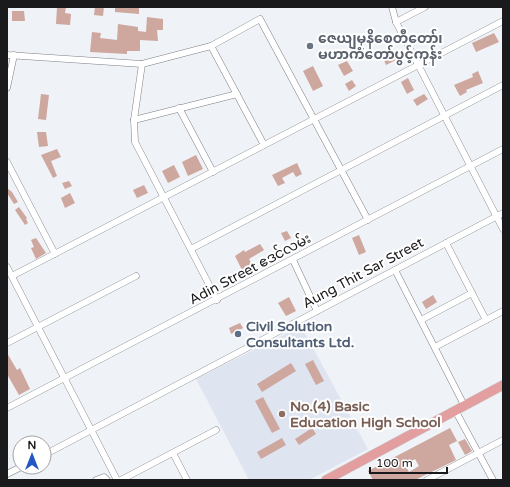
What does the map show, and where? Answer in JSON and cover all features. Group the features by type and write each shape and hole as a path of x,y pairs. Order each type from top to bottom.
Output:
{"main road":[{"path":"326,480 503,385"}],"street":[{"path":"392,7 396,22 503,229"},
{"path":"396,22 425,7"},
{"path":"7,55 142,64 211,46 260,19 368,220"},
{"path":"12,276 503,21"},
{"path":"211,46 264,145"},
{"path":"7,88 14,55"},
{"path":"142,64 134,120 135,142 217,300"},
{"path":"191,249 503,85"},
{"path":"134,120 237,94"},
{"path":"179,108 213,172"},
{"name":"Adin Street ဧဒင်လမ်း","path":"7,408 217,300 503,149"},
{"path":"7,162 55,254"},
{"name":"Aung Thit Sar Street","path":"52,451 503,212"},
{"path":"446,243 486,320"},
{"path":"293,260 318,310"},
{"path":"7,267 117,480"},
{"path":"395,270 464,405"},
{"path":"7,343 136,276"},
{"path":"420,320 472,293"},
{"path":"435,347 503,311"},
{"path":"455,410 493,480"},
{"path":"121,480 216,430"},
{"path":"427,480 503,440"},
{"path":"173,453 188,480"},
{"path":"96,480 104,477 107,480"}],"shaded area":[{"name":"No.(4) Basic Education High School","path":"301,326 368,449 309,480 249,480 196,379"}],"building":[{"path":"57,7 66,7 65,13 71,14 70,25 56,24"},
{"path":"95,7 104,7 103,16 94,15"},
{"path":"115,7 139,7 139,14 115,12"},
{"path":"12,11 24,11 25,21 12,21"},
{"path":"147,17 163,19 163,30 157,30 158,41 140,40 140,51 127,51 127,54 90,52 92,32 101,33 100,38 117,40 118,24 138,27 138,31 146,32"},
{"path":"494,33 499,42 476,52 472,43"},
{"path":"392,52 396,60 386,65 382,56"},
{"path":"347,61 353,71 344,76 338,65"},
{"path":"313,66 323,86 313,91 303,71"},
{"path":"478,71 483,83 466,90 467,92 460,96 454,85 473,77 472,74"},
{"path":"408,78 414,90 407,94 401,82"},
{"path":"352,80 356,86 349,91 345,84"},
{"path":"41,94 49,95 46,120 38,119"},
{"path":"424,94 428,99 417,106 413,100"},
{"path":"37,132 46,132 48,146 39,147"},
{"path":"57,149 61,157 51,161 57,176 53,178 41,155"},
{"path":"196,155 203,169 188,176 182,162"},
{"path":"297,163 302,174 296,177 293,172 282,178 285,183 278,186 272,175"},
{"path":"174,165 180,177 168,183 162,171"},
{"path":"69,181 72,186 65,189 62,183"},
{"path":"144,185 148,193 137,198 133,190"},
{"path":"7,188 12,192 18,202 14,204 7,193"},
{"path":"70,193 75,203 65,208 61,198"},
{"path":"19,207 27,218 28,223 25,225 15,210"},
{"path":"287,231 291,238 285,241 281,233"},
{"path":"359,235 366,252 359,255 352,238"},
{"path":"36,238 46,253 36,259 31,248 34,247 31,240"},
{"path":"260,244 264,250 249,259 252,264 242,270 235,256 244,250 245,252"},
{"path":"433,295 437,302 426,309 422,302"},
{"path":"289,297 296,311 286,316 278,303"},
{"path":"240,323 243,328 231,334 229,328"},
{"path":"7,353 17,370 20,368 30,389 19,395 7,374"},
{"path":"313,360 324,381 316,385 305,364"},
{"path":"291,363 296,371 262,392 257,384"},
{"path":"263,397 280,429 272,433 255,401"},
{"path":"312,428 316,434 299,445 295,439"},
{"path":"450,428 457,441 449,445 456,460 415,480 373,480 368,471","holes":["415,459 419,466 409,472 405,465"]},
{"path":"282,438 286,445 261,459 257,452"},
{"path":"465,439 472,451 465,455 458,442"}],"place":[{"name":"ဇေယျမုနိစေတီတော်၊ မဟာကံတော်ပွင့်ကုန်း","path":"310,46"},
{"name":"Civil Solution Consultants Ltd.","path":"238,334"},
{"name":"No.(4) Basic Education High School","path":"282,414"}]}
